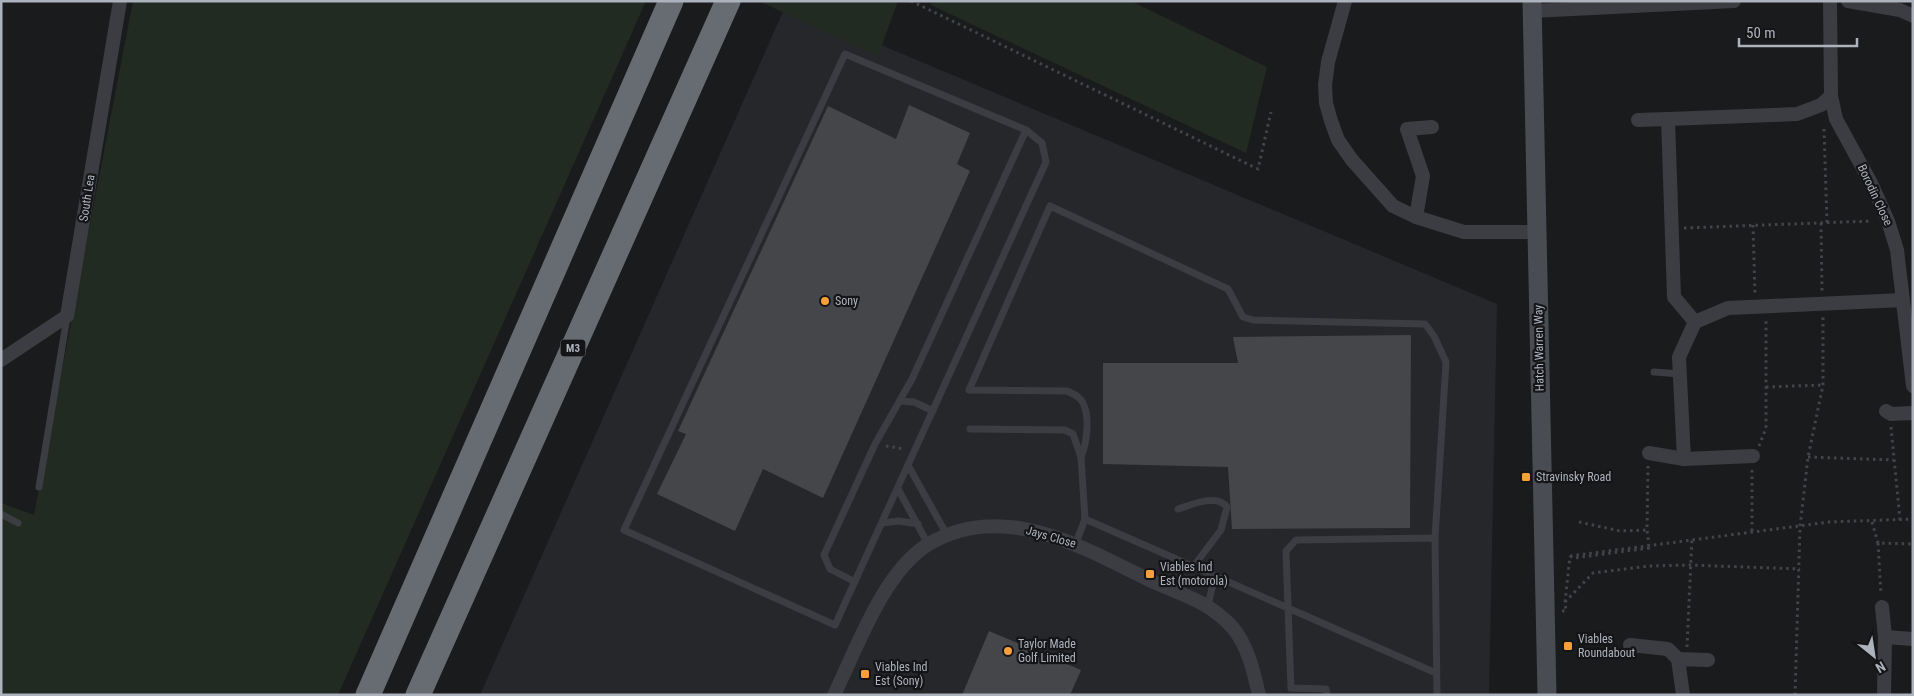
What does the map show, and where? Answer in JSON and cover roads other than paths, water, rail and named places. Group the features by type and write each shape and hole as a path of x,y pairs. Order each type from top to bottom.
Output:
{"highway":[{"path":"368,695 671,1"},
{"name":"M3","path":"418,695 728,1"}],"street":[{"name":"South Lea","path":"67,316 120,1"},
{"path":"1345,1 1328,62 1326,103 1338,140 1370,181 1393,206 1416,217 1464,232 1536,232"},
{"path":"1532,6 1734,1"},
{"name":"Borodin Close","path":"1830,1 1831,96 1836,120 1888,221 1898,250 1913,386"},
{"path":"1848,1 1900,10 1913,16"},
{"name":"Hatch Warren Way","path":"1532,6 1547,695"},
{"path":"1638,120 1798,114 1821,105 1831,96"},
{"path":"1668,119 1670,229 1674,297 1695,322"},
{"path":"1416,217 1423,176 1407,128 1432,127"},
{"path":"1684,459 1679,357 1695,322 1728,308 1904,300"},
{"path":"1,360 67,316"},
{"path":"1888,413 1913,413"},
{"path":"1649,452 1684,459 1753,456"},
{"name":"Jays Close","path":"834,695 888,584 902,565 928,544 947,535 971,528 1019,527 1076,543 1146,578 1208,605 1234,630 1242,643 1255,676 1259,695"},
{"path":"1882,607 1885,637 1884,695"},
{"path":"1885,637 1913,639"},
{"path":"1630,645 1668,649 1682,659 1708,660"},
{"path":"1682,659 1683,695"}],"lane":[{"path":"846,54 1026,130 1042,143 1046,162 835,625 624,530 846,54"},
{"path":"855,582 830,569 824,555 876,444 912,379 1026,130"},
{"path":"1082,457 1086,446 1086,412 1078,397 1067,392 969,390 1050,206 1228,289 1243,317 1253,320 1425,324 1446,362 1435,538 1437,695"},
{"path":"39,487 67,316"},
{"path":"1654,372 1680,374"},
{"path":"900,401 914,402 933,411"},
{"path":"970,429 1065,430 1073,434 1082,457 1086,518 1076,543"},
{"path":"908,467 947,535"},
{"path":"898,489 928,544"},
{"path":"1178,509 1212,500 1220,501 1227,507 1221,530 1194,567"},
{"path":"1,514 18,523"},
{"path":"1086,518 1436,673"},
{"path":"882,523 899,521 918,524"},
{"path":"1327,695 1326,689 1291,688 1286,551 1296,540 1435,538"},
{"path":"1208,605 1215,576"}],"place":[{"name":"Sony","path":"825,301"},
{"name":"Stravinsky Road","path":"1526,477"},
{"name":"Viables Ind Est (motorola)","path":"1150,574"},
{"name":"Viables Roundabout","path":"1568,646"},
{"name":"Taylor Made Golf Limited","path":"1008,651"},
{"name":"Viables Ind Est (Sony)","path":"865,674"}]}
